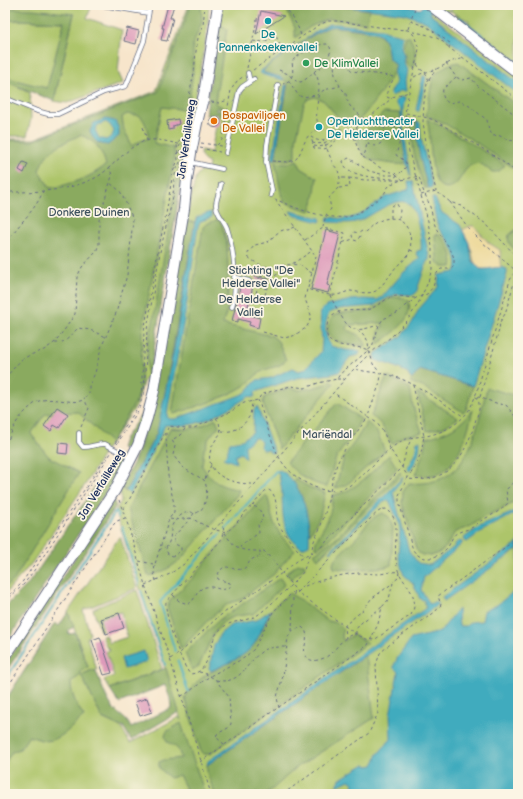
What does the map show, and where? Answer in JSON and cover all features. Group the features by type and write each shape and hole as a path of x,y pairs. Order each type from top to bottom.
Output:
{"street":[{"name":"Jan Verfailleweg","path":"5,657 115,490 132,459 145,425 154,391 196,146 195,126 204,97 218,5"},
{"path":"433,6 518,73"}],"lane":[{"path":"102,5 148,13"},
{"path":"5,98 48,114 58,114 104,92 126,86 144,41 150,5"},
{"path":"226,153 239,91 252,80 247,74"},
{"path":"273,197 266,162 267,145 278,85"},
{"path":"193,163 222,169"},
{"path":"220,184 216,205 217,210 226,225 231,241 234,277 232,307"},
{"path":"234,277 249,281"},
{"path":"79,433 79,442 82,447 100,444 113,448 132,459"}],"path":[{"path":"190,114 190,96 197,44 204,19 205,5"},
{"path":"288,5 288,10 301,32 301,37"},
{"path":"408,30 416,5"},
{"path":"247,74 258,15"},
{"path":"412,20 427,27 450,43 449,48"},
{"path":"196,146 217,145 222,140 233,85 301,37 324,23 332,21 408,30 431,35 445,43 449,48 518,100"},
{"path":"274,31 282,50"},
{"path":"145,585 179,568 256,484 355,368 407,321 422,296 432,269 433,260 428,221 409,152 406,113 420,49 412,32"},
{"path":"253,41 266,42 276,36"},
{"path":"278,85 285,84 288,80 291,78 293,76 294,70 292,61 315,46 327,44 330,47 331,51 324,65 306,80 301,82 296,81 291,78 288,74 279,70"},
{"path":"414,77 436,69 446,63 461,58 465,59"},
{"path":"363,123 363,118 350,106 346,94 340,86 334,65 337,62 347,63 352,71 393,77 393,81 386,94 387,97 392,98"},
{"path":"417,63 425,72 429,81"},
{"path":"446,63 456,77 462,80 471,78 478,86 518,117"},
{"path":"436,69 429,81 424,102 423,116 425,139 436,191 450,202 460,206 486,224 518,258"},
{"path":"314,72 318,81 319,93 316,111 319,129"},
{"path":"456,77 443,89 443,96 446,102 449,103 459,101 465,103 487,120 489,130 493,136 498,135 508,140 518,141"},
{"path":"288,80 298,95 306,96 340,86"},
{"path":"266,162 288,162 295,160 309,136 319,129 344,130 356,128 392,98 401,93 410,92"},
{"path":"204,97 211,102 219,103 229,100"},
{"path":"406,113 423,116 434,120 490,153 518,174"},
{"path":"356,128 363,134 369,143 374,146 380,144 386,136 384,126 388,121 391,122 400,135 399,148 396,155 406,163 405,168 395,178 392,179 349,171 344,165 343,161 349,158 364,169 375,173 397,175"},
{"path":"144,127 147,141"},
{"path":"356,128 354,135 362,156 370,163 384,170 395,173 403,180"},
{"path":"309,136 317,141 324,140 332,129"},
{"path":"311,137 314,148 327,148 336,140 332,129"},
{"path":"5,602 24,584 35,569 141,402 144,332 173,172 178,160 178,144 187,131"},
{"path":"312,142 319,144 325,143 334,133"},
{"path":"313,146 326,146 335,137"},
{"path":"5,192 43,192 73,186 96,178 110,168 126,152 147,141 159,140 226,153"},
{"path":"178,144 183,140"},
{"path":"305,240 322,228 326,215 331,209 329,198 338,188 340,178 338,170 333,164 324,140"},
{"path":"362,156 365,153 366,144 369,143"},
{"path":"5,599 21,584 144,402 146,330 160,252 173,197 175,175 181,160 178,144"},
{"path":"5,378 21,360 44,350 54,343 75,314 77,278 82,267 96,252 99,244 98,229 100,212 112,176 110,168"},
{"path":"273,197 304,211 346,217 357,214 383,195 390,186 403,180 419,177 437,230 450,248 454,262 453,267 451,269 441,270 437,273 430,292 416,298 398,313 383,319 378,325 373,346 340,374 337,379"},
{"path":"340,178 365,180 403,180"},
{"path":"338,188 350,187 349,178"},
{"path":"5,444 9,440 15,424 26,411 38,401 52,398 78,402 89,393 89,386 95,373 101,348 116,313 127,275 133,219 120,191 110,183"},
{"path":"421,195 436,191"},
{"path":"5,247 10,238 28,216 43,192"},
{"path":"263,332 284,338 302,332 306,328 311,315 305,299 316,257 273,197"},
{"path":"450,202 469,229 482,242 516,270"},
{"path":"391,218 391,208 393,205 397,204 400,210 399,218"},
{"path":"307,289 330,295 339,295 349,291 365,293 374,292 383,284 397,266 402,263 410,250 407,228 399,218 379,221 365,232 354,232 352,234 353,239"},
{"path":"295,226 288,230 281,230 270,241 260,243 251,249 248,253 248,257 264,267 271,268 291,265 302,266 312,273"},
{"path":"312,554 313,540 321,525 338,462 368,417 370,406 381,379 381,374 373,364 368,350 369,343 366,337 344,322 331,300 330,295 345,233 322,228"},
{"path":"342,243 353,239 357,241 360,236 360,232"},
{"path":"410,250 415,252"},
{"path":"264,267 260,276 255,299 263,300 270,279 312,251"},
{"path":"258,400 279,457 292,473 307,484 318,489 331,491 348,486 390,449 401,442 444,430 463,417 475,396 510,280 518,267"},
{"path":"480,397 500,322 505,314 516,276 518,274"},
{"path":"260,276 270,279"},
{"path":"258,286 267,289"},
{"path":"368,350 334,343 328,340 326,331 327,321 338,311 366,310 396,296 416,298"},
{"path":"356,330 378,325"},
{"path":"54,343 60,343 69,338 78,328 90,330 106,337"},
{"path":"355,368 392,376 412,384 463,417"},
{"path":"122,509 150,463 169,426 186,428 199,426 230,412 244,402 258,400 262,395 280,389 291,386 305,388 318,383 345,379"},
{"path":"412,384 424,436 421,453 414,469 399,494 399,502 413,550 417,557 424,559 435,556 447,548 457,533 470,528 498,512 508,503 506,490 518,477"},
{"path":"334,393 377,423 384,433 390,449 407,475 408,479"},
{"path":"475,396 506,405 518,420"},
{"path":"408,479 422,480 439,476 452,467 464,451 472,434 479,409 479,404 475,396"},
{"path":"79,433 89,408 83,399"},
{"path":"221,431 229,432 242,426 249,416 253,401"},
{"path":"215,418 219,422 221,431 212,447 210,455 211,465 218,475 223,478 233,482 256,484"},
{"path":"186,428 180,435 172,440 175,446 173,455 183,468 204,480"},
{"path":"156,580 154,564 169,519 174,512 174,504 168,476 166,432"},
{"path":"170,659 180,653 218,617 291,566 319,549 402,468 406,451 412,438"},
{"path":"166,547 168,554 173,556 181,551 181,547 175,544 173,537 194,513 202,508 207,498 204,480 211,465"},
{"path":"115,490 170,659 210,794"},
{"path":"169,519 175,520 191,518 204,526 224,532 228,531 266,490 270,490 274,496 278,520 282,531 305,557"},
{"path":"240,548 241,545 251,537 259,533 258,524 263,519 262,513 258,508 252,506"},
{"path":"222,522 224,532 232,543 242,550 264,551 273,560 297,592 356,634 370,640 374,640 404,620 413,612 414,596 399,572 395,557 396,527 392,514 388,510 382,509 369,520 297,592"},
{"path":"159,550 166,547 170,541 172,524 175,520 185,513 194,513"},
{"path":"5,514 7,531 5,538"},
{"path":"5,691 114,524 125,517"},
{"path":"224,532 222,540 166,602 174,640 188,672 190,674 198,672 204,673 209,677 216,679 227,681 232,680 244,671 258,655 266,649 286,647"},
{"path":"284,794 369,733 378,713 376,664 380,653 395,640 435,612 441,605 438,596 518,538"},
{"path":"172,595 179,601 188,604 194,600 202,588 207,587 222,590 228,588 230,586 230,582 218,579 217,576 220,570 228,567 241,570 246,568 251,560 260,556 260,551"},
{"path":"198,672 208,659 211,646 217,634 226,624 255,616 304,571 306,560 310,555"},
{"path":"138,561 154,564"},
{"path":"304,586 321,580 344,575 359,573 381,574 392,571 399,572"},
{"path":"345,625 364,609 370,599 393,583 398,578 399,572"},
{"path":"356,634 356,629 362,622 382,607 389,599 393,583"},
{"path":"292,632 293,598 295,590"},
{"path":"181,696 209,677 244,658 254,649 273,612 295,590"},
{"path":"200,762 280,708 368,645 378,624 382,607"},
{"path":"345,625 346,638"},
{"path":"280,708 277,697 283,676 288,637 292,632 302,627 305,631 304,653 311,661 326,657 346,638 356,634"},
{"path":"203,667 204,673"},
{"path":"216,679 229,700 231,724 228,728 217,734 216,737 225,746"}],"green space":[{"path":"5,5 92,5 87,18 122,30 118,72 123,83 67,103 54,101 74,14 5,8"},
{"name":"Donkere Duinen","path":"189,5 209,5 207,29 202,64 190,122 190,136 148,374 143,383 137,405 106,449 87,482 32,563 5,594 5,139 34,139 156,91"},
{"name":"Donkere Duinen","path":"191,5 201,5 202,22 193,44 193,72 188,110 162,107 154,143 174,148 174,161 142,332 141,383 135,403 111,443 78,412 45,414 31,434 49,457 79,473 14,580 5,588 5,140 32,141 158,92","holes":["127,114 137,115 142,118 146,125 149,138 131,146 124,130 122,117","106,119 119,136 99,144 90,131","80,135 85,137 97,146 106,165 93,174 80,180 66,185 50,188 39,171 45,157 61,145"]},
{"name":"Mariëndal","path":"222,5 362,5 419,15 518,90 518,794 5,794 5,701 55,623 88,667 68,612 120,536 137,588 83,610 90,634 87,638 97,670 92,670 82,675 102,718 121,727 130,743 179,717 181,720 116,510 121,501 120,488 126,492 197,217 195,222 186,221 195,180 200,172 208,170 209,163 202,158 201,150 211,152 220,106 216,104 215,101 226,29 220,24"},
{"path":"288,5 335,5 369,10 367,23 328,19 310,27 295,38 295,28 287,11"},
{"path":"440,5 443,5 451,11 446,12 439,7"},
{"path":"452,5 518,5 518,62 468,24 469,21 459,16 458,18 518,65 518,69 455,18 455,14 451,11"},
{"path":"5,8 33,9 74,14 54,101 5,81 5,76 47,88 64,22 18,20 5,21"},
{"path":"431,11 518,76 518,83 431,15"},
{"path":"18,20 65,22 47,89 5,76 5,21"},
{"path":"220,24 227,29 215,101 216,104 224,109 216,108 216,111 223,112 219,116 217,114 206,115 209,89"},
{"path":"333,26 376,32 379,34 386,43 389,59 396,65 395,70 366,113 353,124 346,126 324,101 315,97 308,99 304,104 296,140 296,154 294,158 287,160 275,159 288,83 280,77 263,71 275,60 296,46 318,32"},
{"path":"406,36 409,36 415,51 413,67 411,68 407,64 403,46"},
{"path":"458,62 518,106 518,171 474,141 440,121 426,116 433,76 447,65"},
{"path":"5,81 30,92 31,119 27,136 5,136"},
{"path":"384,112 401,113 401,126 407,160 404,164 374,161 363,153 361,148 357,136 368,129"},
{"path":"427,119 467,140 505,165 500,170 492,172 478,163 474,164 467,168 459,181 453,186 446,188 441,186 437,182 434,173"},
{"path":"410,122 417,122 420,153 428,188 424,188 414,154"},
{"path":"183,141 187,142 147,394 147,346 153,322"},
{"path":"297,160 301,168 317,178 314,199 310,211 283,201 284,199 282,198 275,162 288,163"},
{"path":"219,219 227,244 228,267 228,306 223,324 272,336 278,341 286,360 281,365 264,370 236,391 228,395 174,414 172,412 203,227 206,224"},
{"path":"186,221 195,222 161,416 157,433 126,491 120,488 140,450"},
{"path":"518,228 518,253 510,245 508,238 509,235"},
{"path":"437,234 444,239 449,248 453,263 452,267 443,267 437,262 435,235"},
{"path":"392,297 404,298 409,301 408,315 405,321 395,331 378,344 379,330 383,327 382,323 348,325 347,330 359,336 366,346 343,343 330,337 328,325 333,316 337,314 369,310"},
{"path":"419,369 473,386 466,410 463,412 425,388 410,382"},
{"path":"387,376 410,388 413,406 422,432 402,437 392,444 381,425 371,416"},
{"path":"330,380 334,383 279,449 263,402 265,397 289,388 300,390 312,388 326,384"},
{"path":"487,388 518,396 518,501 484,517 471,526 455,532 446,547 439,553 430,556 422,555 416,549 402,503 403,492 409,483 429,482 445,477 457,467 466,454 473,439"},
{"path":"417,392 458,418 444,427 427,431"},
{"path":"337,403 361,419 336,458 327,487 304,478 287,462"},
{"path":"145,404 138,436 129,451 121,448 124,439 141,415"},
{"path":"473,410 461,447 451,464 445,470 434,475 415,475 423,454 426,438 440,434 458,425"},
{"path":"216,419 219,426 209,438 204,450 202,466 210,477 218,483 226,487 239,490 237,495 183,557 172,566 149,576 128,509 170,428 193,428"},
{"path":"367,422 377,432 385,451 350,482 344,486 335,488 345,455"},
{"path":"118,455 123,458 119,468 121,470 5,644 5,607 27,585 115,457"},
{"path":"389,455 397,468 326,542 318,548 315,547 318,537 328,519 333,495 349,490 364,480"},
{"path":"400,472 401,475 318,559 314,554 334,539"},
{"path":"295,479 309,487 325,493 320,516 310,534 305,507 293,482"},
{"path":"266,495 272,517 278,531 284,540 295,551 274,574 240,600 229,603 209,619 181,649 167,607 171,599 192,579 208,559"},
{"path":"113,500 116,506 5,673 5,664"},
{"path":"383,513 389,517 393,528 391,565 386,567 351,570 334,568 333,563 340,554 374,517"},
{"path":"298,564 304,564 305,567 291,579 286,573"},
{"path":"280,578 284,584 283,586 253,614 236,616 222,623 213,635 199,666 192,670 185,653 219,620"},
{"path":"137,590 162,669 110,689 104,680 114,676 106,651 110,650 107,648 102,636 106,635 109,643 127,637 121,612 100,618 103,630 100,631 93,609"},
{"path":"289,593 325,619 339,624 343,630 342,637 344,641 353,635 368,643 210,754 204,754 201,752 185,698 191,688 198,681 242,655 254,644 271,610"},
{"path":"68,612 74,627 68,630 69,634 75,633 88,667 80,672 81,675 71,682 73,696 84,717 53,740 41,740 29,736 20,749 12,752 5,763 5,701 55,623 59,626"},
{"path":"366,655 374,718 296,768 267,794 215,794 207,773 207,765"},
{"path":"166,668 179,712 131,740 123,726 121,727 102,718 81,675 92,670 96,671 110,704 127,721 131,728 171,708 170,698 165,685 119,703 110,689"},
{"path":"181,723 205,794 174,794 186,789 179,775 170,778 159,768 159,762 181,758 178,749 167,742 165,736 167,731"}],"sand":[{"path":"470,226 474,226 489,243 500,250 501,267 488,270 480,269 476,265 462,230"}],"water":[{"path":"335,5 402,5 420,9 424,5 435,5 430,12 431,15 518,83 518,94 426,22 406,14"},
{"path":"459,16 518,62 518,65 458,18"},
{"path":"329,24 382,29 387,32 403,36 401,47 404,56 403,61 407,70 405,82 406,91 400,91 392,96 390,94 396,82 394,74 396,65 389,59 387,45 382,36 377,32 346,27 329,27 323,29 298,45 318,30"},
{"path":"271,63 263,71 264,73 284,79 282,80 267,76 259,72"},
{"path":"423,76 426,77 419,111 417,111 416,110"},
{"path":"285,85 287,85 275,159 272,160"},
{"path":"400,97 405,98 403,108 403,126 411,176 406,163 402,134 401,109 396,103 396,100"},
{"path":"106,119 115,121 119,129 119,136 108,145 99,143 95,140 90,131 94,123","holes":["106,122 114,131 112,136 106,140 99,138 95,130 98,125"]},
{"path":"417,122 420,123 421,138 432,186 431,188 428,188 420,156 417,139"},
{"path":"408,181 413,181 429,256 429,260 427,261 416,293 413,295 397,294 373,306 339,309 329,313 326,322 326,330 327,338 331,346 345,350 360,351 359,355 350,357 339,372 297,378 255,392 255,396 252,398 250,396 219,414 195,424 165,425 130,494 126,491 157,433 174,349 197,217 211,212 212,217 201,221 198,226 186,309 168,408 167,417 170,419 175,419 245,393 257,380 271,378 293,368 299,371 305,369 321,352 322,341 320,315 322,309 329,305 351,300 377,300 382,297 403,273 420,258 416,254 417,251 421,250 420,233 412,207 405,202 397,202 352,223 327,222 328,217 343,219 361,214 385,197 407,190 409,188"},
{"path":"432,198 435,198 441,212 460,225 469,243 472,260 480,269 500,267 507,269 507,274 473,386 420,370 412,379 408,373 375,360 376,353 400,337 412,323 419,309 438,287 439,275 455,272 457,264 455,255 446,238 439,229"},
{"path":"290,211 320,218 321,221 319,222 293,215"},
{"path":"257,406 274,452 271,453 268,449 264,450 260,447 261,442 257,438 254,438 245,446 246,459 241,453 235,456 236,463 223,458 227,454 230,442 242,440 253,432 254,410"},
{"path":"417,441 420,441 420,445 416,460 410,471 407,469 416,450"},
{"path":"280,470 295,483 304,503 309,525 309,545 302,548 287,532 284,522 282,491 277,471"},
{"path":"403,477 393,492 409,551 418,563 430,565 454,547 457,542 462,541 462,544 424,577 421,590 430,604 436,601 439,604 207,765 208,761 426,608 424,600 420,599 413,583 404,575 402,570 398,555 400,531 399,523 389,500 382,503 331,552 330,551"},
{"path":"518,510 518,512 482,531 467,542 465,541 464,538 479,527"},
{"path":"518,543 518,549 444,601 442,597"},
{"path":"518,588 518,794 351,794 354,784 349,780 337,786 340,779 365,764 368,766 373,765 377,755 391,739 390,715 398,672 393,667 398,657 411,639 440,632 458,609 459,626 466,626 471,622 482,621 484,611 497,605"},
{"path":"271,610 255,643 246,653 211,671 209,669 214,646 220,634 231,625 256,620"},
{"path":"144,651 147,662 124,669 121,658"}],"building":[{"path":"168,5 174,5 170,18 173,18 167,41 161,40 164,28 162,28"},
{"name":"De Pannenkoekenvallei","path":"261,11 284,16 256,34"},
{"path":"127,28 139,31 136,44 124,41"},
{"path":"213,117 217,117 219,118 219,126 213,127 210,124 210,120"},
{"path":"178,119 179,124 173,126 173,129 168,130 167,121"},
{"path":"23,162 28,164 24,173 19,170"},
{"path":"326,230 340,234 327,285 330,286 328,293 311,289"},
{"path":"254,276 269,280 267,287 260,285"},
{"path":"241,283 253,286 246,314 260,318 258,328 249,325 250,322 238,319 238,322 232,321"},
{"path":"57,407 68,414 59,428 54,425 51,431 44,426"},
{"path":"59,443 68,444 67,454 58,453"},
{"path":"119,613 124,628 106,634 101,619"},
{"path":"100,637 112,673 104,675 92,640"},
{"path":"147,698 152,712 140,716 135,702"}],"waterway":[{"path":"225,529 277,471"},
{"path":"116,511 118,517"},
{"path":"5,680 116,511"},
{"path":"122,527 139,584"},
{"path":"175,651 160,602 220,534"},
{"path":"141,591 165,665"},
{"path":"178,661 188,691"}],"place":[{"name":"De Pannenkoekenvallei","path":"268,21"},
{"name":"De KlimVallei","path":"306,63"},
{"name":"Bospaviljoen De Vallei","path":"214,121"},
{"name":"Openluchttheater De Helderse Vallei","path":"319,127"}],"park label":[{"name":"Stichting \"De Helderse Vallei\"","path":"261,276"},
{"name":"De Helderse Vallei","path":"250,305"}]}
